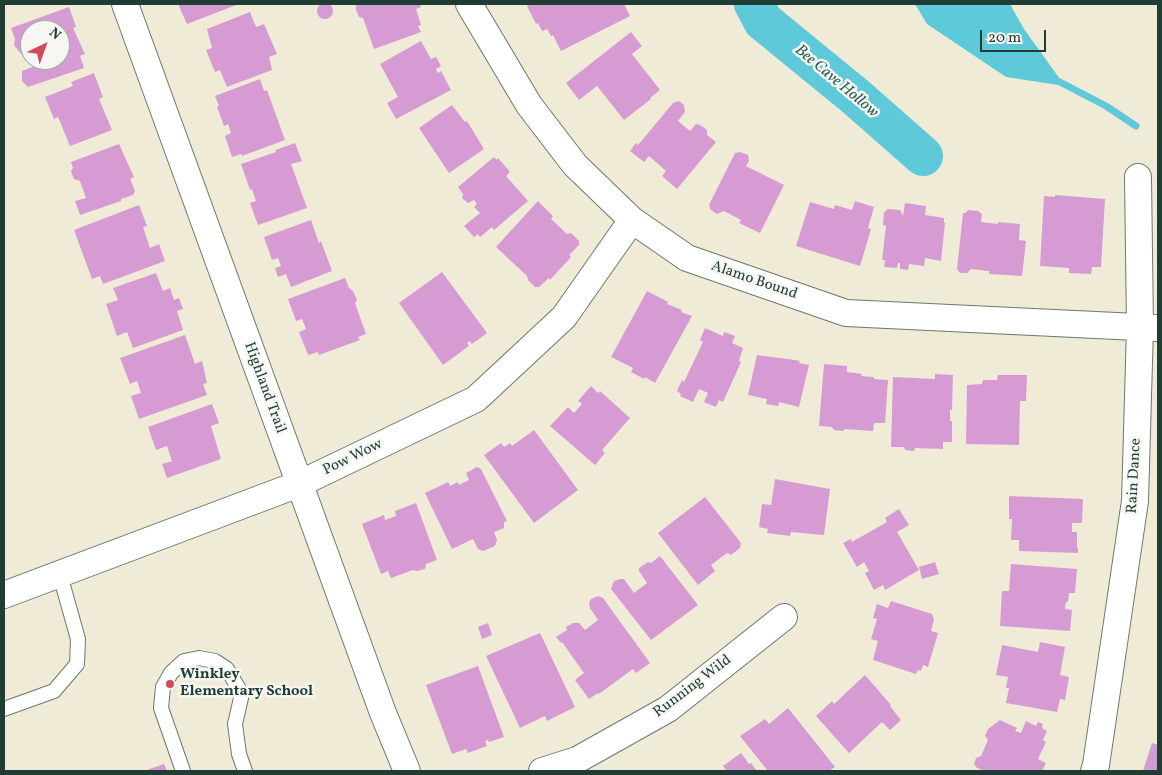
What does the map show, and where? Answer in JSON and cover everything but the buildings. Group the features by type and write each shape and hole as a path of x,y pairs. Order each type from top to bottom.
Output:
{"street":[{"name":"Highland Trail","path":"125,4 383,713 407,771"},
{"name":"Alamo Bound","path":"470,4 529,105 575,165 632,220 687,258 846,313 1149,328"},
{"name":"Rain Dance","path":"1094,771 1135,501 1149,328 1138,177"},
{"name":"Pow Wow","path":"4,595 299,484 476,399 564,317 632,220"},
{"name":"Running Wild","path":"542,771 578,760 668,709 784,617"}],"lane":[{"path":"4,709 54,691 77,664 78,639 60,575"},
{"path":"183,771 161,708 163,687 171,673 184,661 199,658 215,661 227,669 239,689 241,698 235,724 239,754 245,771"}],"water":[{"path":"915,4 1010,4 1024,29 1065,86 1006,77 927,24"}],"waterway":[{"name":"Bee Cave Hollow","path":"754,4 763,21 856,97 923,156"},
{"path":"1058,81 1106,106 1136,126"}],"place":[{"name":"Winkley Elementary School","path":"170,684"}]}
